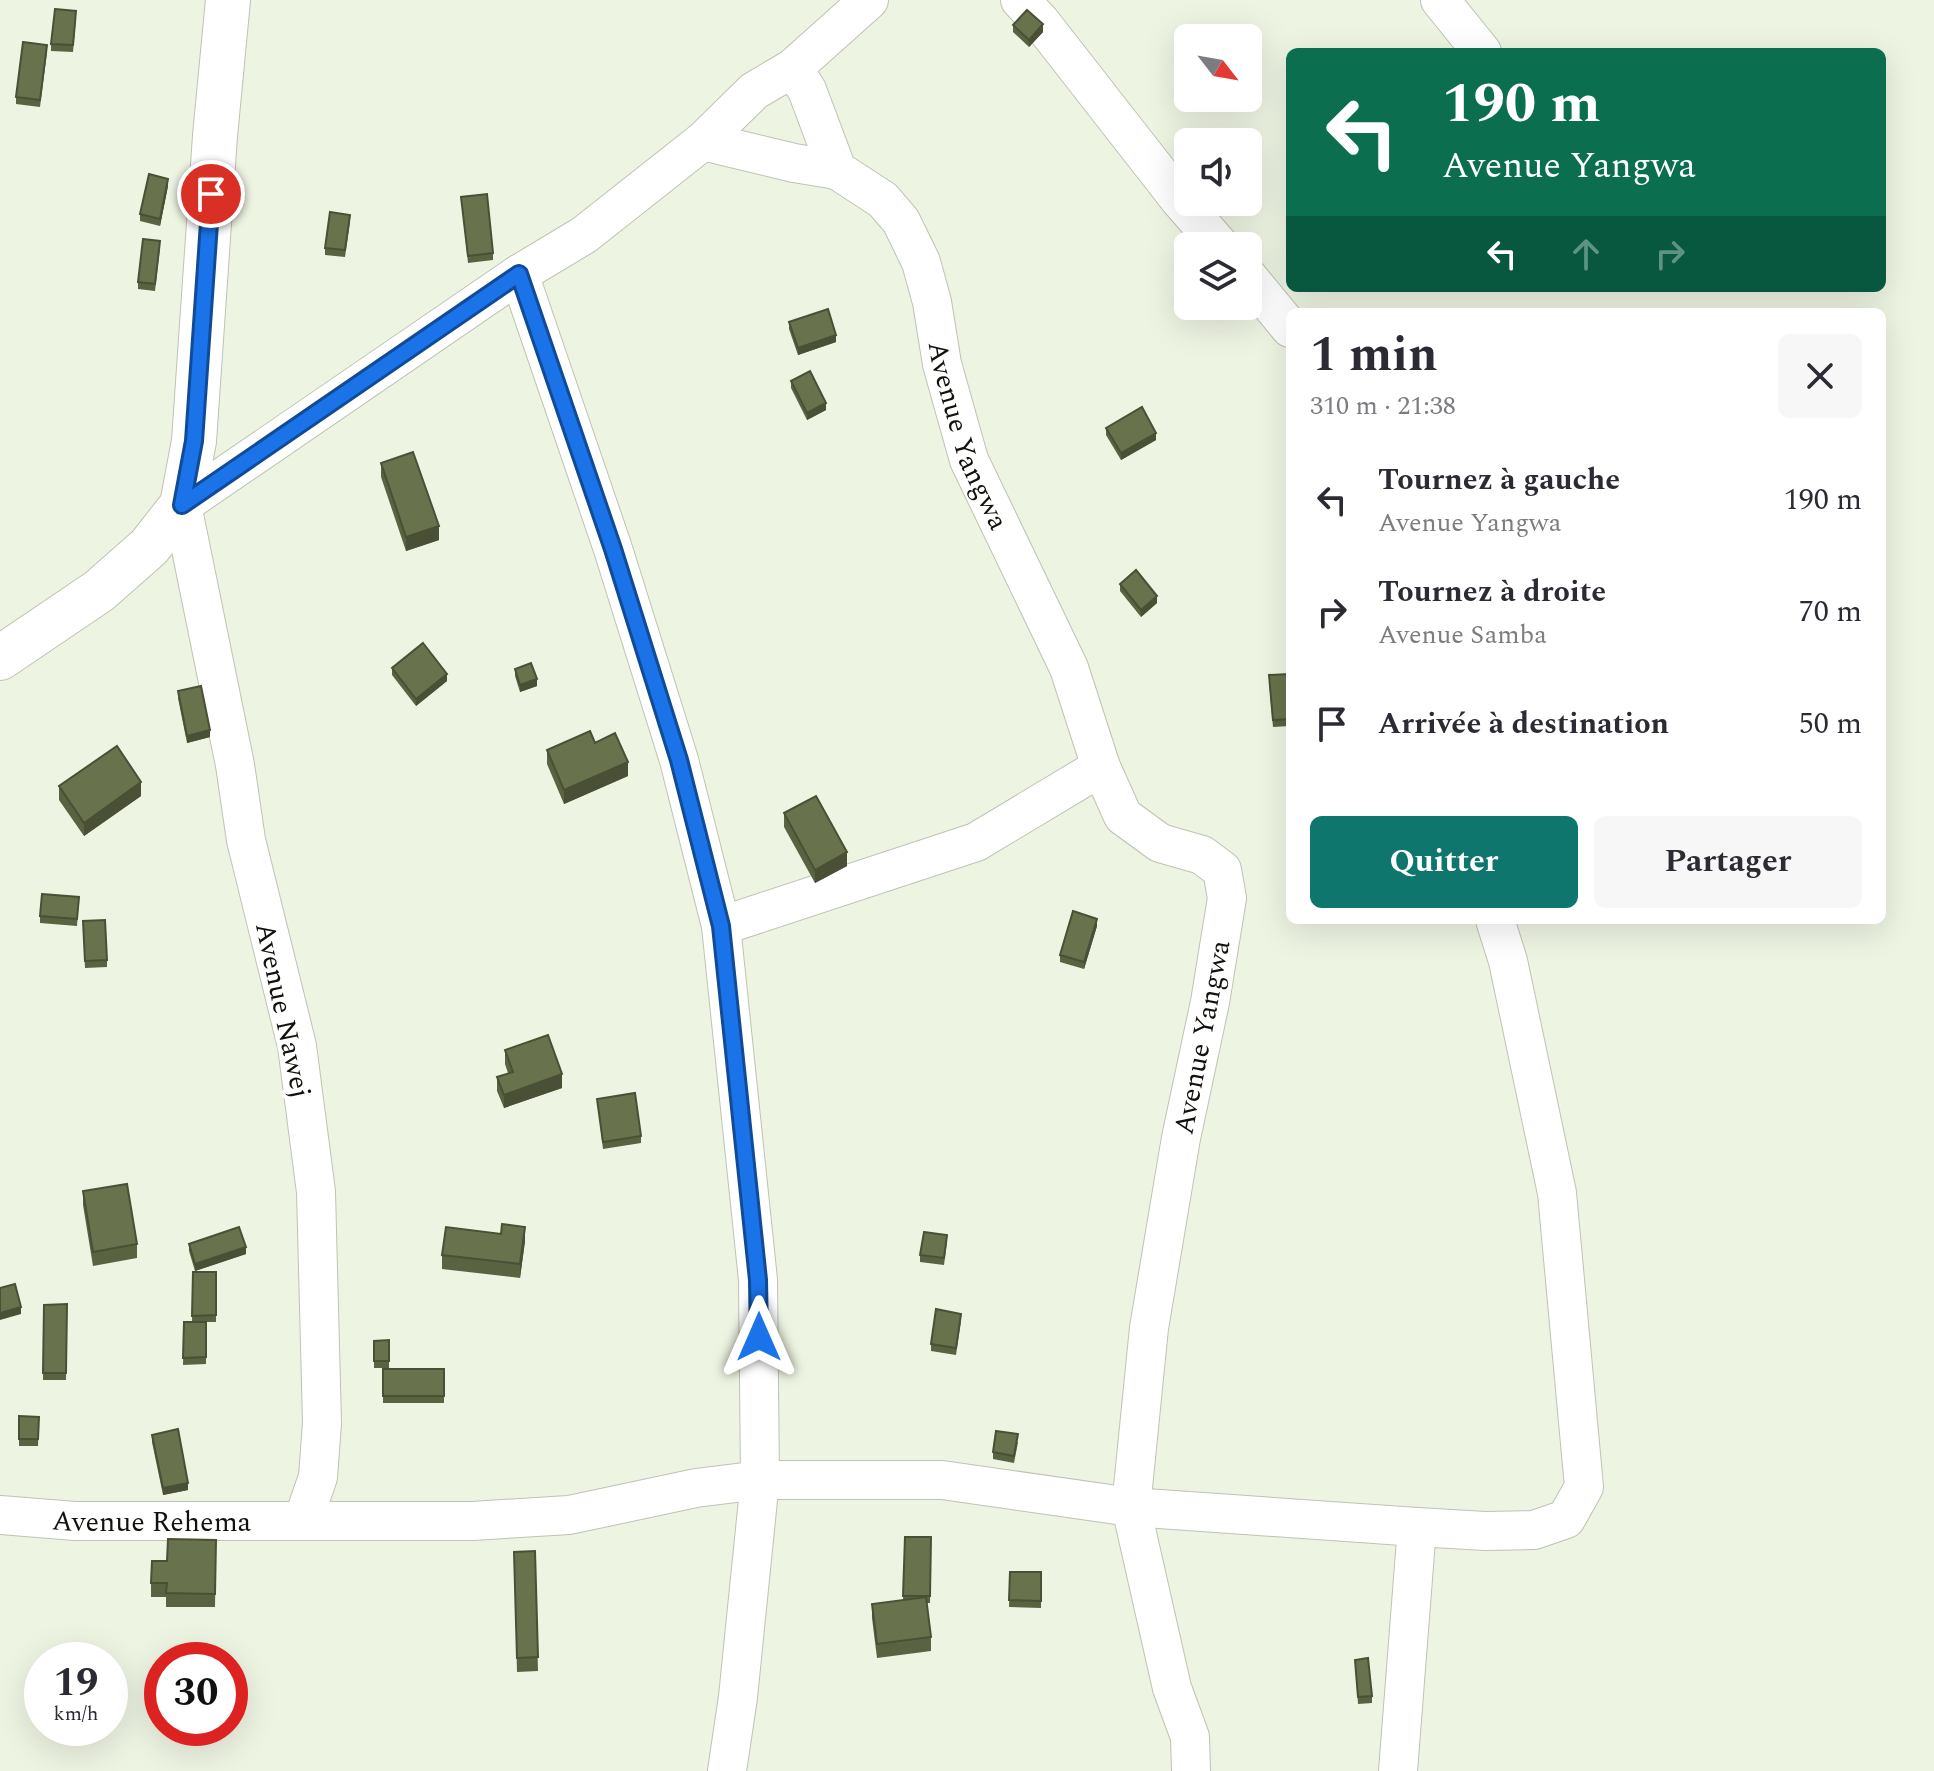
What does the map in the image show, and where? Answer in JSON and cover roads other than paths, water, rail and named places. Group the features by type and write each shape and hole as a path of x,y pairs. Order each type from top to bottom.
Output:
{"street":[{"path":"182,505 194,441 215,136 228,0"},
{"path":"0,658 99,591 149,547 182,505 519,274 584,235 703,141 754,91 793,68 869,0"},
{"path":"1020,0 1208,232"},
{"path":"1440,0 1479,48"},
{"path":"703,141 837,170 807,90 793,68"},
{"name":"Avenue Yangwa","path":"837,170 883,200 901,221 921,262 932,302 942,364 969,460 1069,668 1101,767 1123,816 1160,843 1202,855 1222,870 1227,898 1210,1002 1181,1138 1149,1328 1131,1507"},
{"path":"519,274 613,549 675,745 721,926 758,1280 760,1480 738,1697 727,1771"},
{"path":"1262,294 1286,323"},
{"name":"Avenue Nawej","path":"182,505 232,751 246,840 297,1046 316,1192 322,1423 318,1477 303,1520"},
{"path":"721,926 976,842 1101,767"},
{"name":"Avenue Rehema","path":"0,1515 75,1521 472,1521 569,1515 696,1488 760,1480 942,1480 1131,1507 1417,1527 1534,1530 1566,1519 1584,1487 1557,1193 1508,961 1496,924"},
{"path":"1131,1507 1172,1688 1190,1737 1191,1771"},
{"path":"1398,1771 1417,1527"}]}
